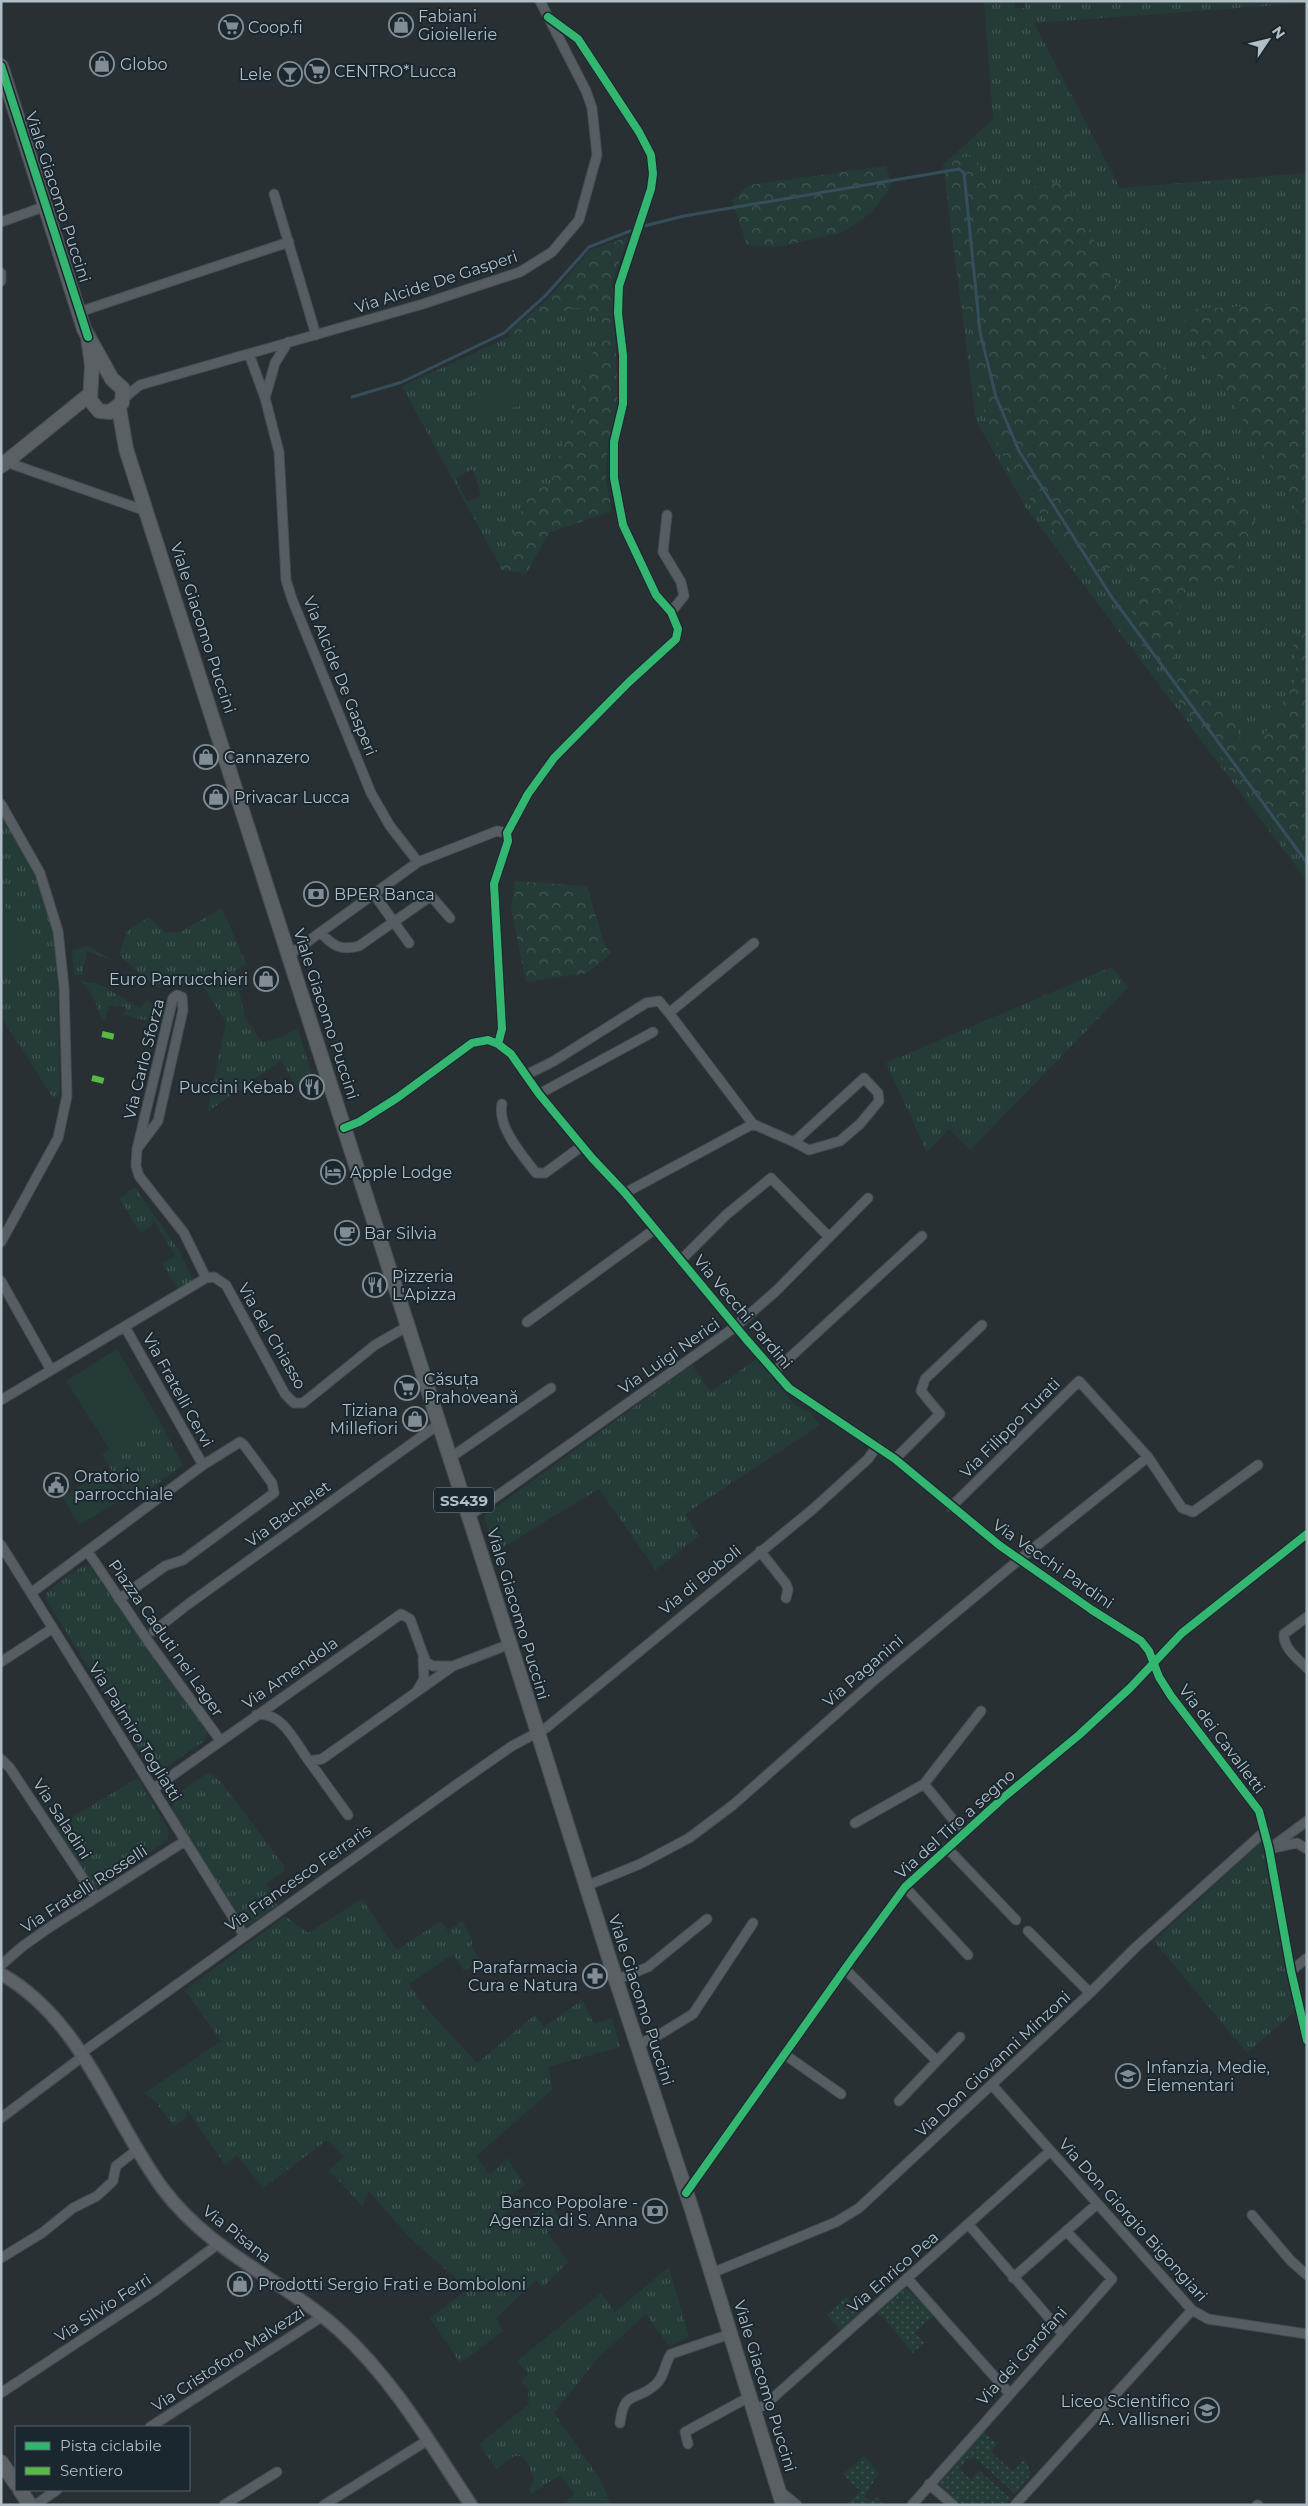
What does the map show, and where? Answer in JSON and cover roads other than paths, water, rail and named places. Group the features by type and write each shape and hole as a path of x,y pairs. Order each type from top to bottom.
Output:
{"main road":[{"name":"Viale Giacomo Puccini","path":"1,66 79,312 113,399 126,449 616,1980 712,2273 783,2505"},
{"name":"Viale Giacomo Puccini","path":"88,337 92,366 90,400 113,399"},
{"path":"3,464 41,434 101,378 113,399 74,416 41,434"},
{"name":"Via Pisana","path":"1,1974 29,1992 48,2009 81,2055 138,2149 171,2198 218,2244 323,2316 354,2345 383,2377 428,2440 470,2505"},
{"path":"1,2462 15,2483"},
{"path":"21,2491 30,2505"}],"street":[{"name":"Via Alcide De Gasperi","path":"113,399 140,385 423,304 520,272 552,252 579,220 597,155 592,108 578,73 540,1"},
{"path":"344,1128 360,1122 397,1098 472,1043 488,1040 498,1044 502,1029 494,884 508,841 507,833 528,794 554,758 629,682 676,639 678,629 671,612 656,595 623,525 613,463 614,442 623,404 623,355 618,313 618,286 650,189 653,174 651,155 639,132 578,39 551,21"},
{"path":"274,194 316,335"},
{"path":"1,222 46,206"},
{"path":"79,312 289,242"},
{"path":"1,273 1,281"},
{"path":"265,398 275,363 288,342"},
{"name":"Via Alcide De Gasperi","path":"249,354 265,398 279,452 286,580 292,599 371,793 390,826 418,862"},
{"name":"Via Alcide De Gasperi","path":"113,399 140,385"},
{"path":"3,464 146,511"},
{"path":"667,515 663,552 681,582 684,596 671,612"},
{"path":"1,804 40,873 58,932 64,987 67,1096 58,1138 1,1242"},
{"path":"289,955 418,862 497,831 507,833"},
{"path":"373,893 409,943"},
{"path":"321,933 336,947 348,949 359,946 431,896 450,918"},
{"path":"668,1013 754,943"},
{"name":"Via Carlo Sforza","path":"136,1149 158,1121 183,1010 182,997 177,995 172,998 136,1149 136,1166 139,1176 184,1233 206,1278"},
{"path":"526,1075 554,1061 646,1003 659,1001 753,1124 808,1150 840,1141 860,1124 880,1101 878,1093 864,1078 794,1142"},
{"path":"539,1094 653,1032"},
{"name":"Via Vecchi Pardini","path":"498,1044 511,1054 539,1094 582,1146 655,1228 774,1372 801,1396 877,1446 951,1507 1020,1559 1092,1610 1141,1641 1154,1660"},
{"path":"502,1104 501,1118 505,1128 536,1173 545,1172 582,1146"},
{"path":"625,1193 753,1124"},
{"path":"681,1260 726,1215 771,1178 828,1236"},
{"name":"Via Luigi Nerici","path":"469,1516 736,1327 776,1291 828,1236 868,1198"},
{"path":"527,1322 655,1228"},
{"path":"774,1372 922,1236"},
{"name":"Via del Chiasso","path":"206,1278 214,1277 226,1285 285,1394 294,1403 303,1402 375,1345 408,1326"},
{"path":"1,1400 206,1278"},
{"path":"1,1281 51,1370"},
{"path":"894,1459 940,1414 922,1391 925,1379 982,1325"},
{"name":"Via Fratelli Cervi","path":"31,1593 203,1465 125,1327"},
{"name":"Via Filippo Turati","path":"951,1507 1079,1381 1148,1457 1182,1508 1193,1512 1258,1466"},
{"path":"450,1458 551,1388"},
{"name":"Via Bachelet","path":"154,1631 187,1605 439,1424"},
{"path":"119,1599 165,1566 183,1560 274,1493 272,1483 244,1444 240,1442 203,1465"},
{"name":"Via di Boboli","path":"537,1731 546,1728 579,1702 638,1650 820,1502 868,1459 877,1446"},
{"name":"Via Paganini","path":"586,1886 640,1864 689,1838 733,1805 878,1677 1020,1559 1148,1457"},
{"name":"Via del Tiro a segno","path":"686,2193 905,1887 947,1848 1079,1735 1130,1688 1154,1660 1182,1633 1307,1534"},
{"name":"Via Palmiro Togliatti","path":"1,1545 244,1935"},
{"path":"760,1551 786,1584 788,1589 786,1598"},
{"name":"Piazza Caduti nei Lager","path":"88,1552 119,1599 220,1740"},
{"name":"Via Amendola","path":"153,1789 401,1614 410,1619 423,1658 424,1679 414,1695"},
{"path":"1307,1617 1284,1634 1283,1639 1287,1648 1307,1668"},
{"path":"1,1662 53,1628"},
{"path":"309,1761 322,1759 453,1666 510,1644"},
{"path":"423,1658 432,1666 453,1666"},
{"name":"Via dei Cavalletti","path":"1154,1660 1162,1682 1171,1696 1259,1811 1269,1849 1291,1971 1307,2040"},
{"path":"280,1700 277,1708 278,1719 348,1815"},
{"path":"855,1823 924,1784 981,1711"},
{"path":"254,1716 263,1714 278,1719"},
{"name":"Via Francesco Ferraris","path":"1,2118 81,2055 244,1935 537,1731"},
{"name":"Via Saladini","path":"1,1759 10,1768 96,1898"},
{"path":"924,1784 964,1834"},
{"path":"1269,1849 1307,1821"},
{"name":"Via Don Giovanni Minzoni","path":"712,2273 836,2222 859,2208 1090,1993 1136,1947 1265,1831"},
{"name":"Via Fratelli Rosselli","path":"1,1965 23,1946 185,1841"},
{"path":"1269,1849 1297,1843 1307,1849"},
{"path":"947,1848 1016,1920"},
{"path":"905,1887 968,1954"},
{"path":"616,1980 648,1967 707,1919"},
{"path":"637,2045 662,2034 693,2014 753,1924"},
{"path":"1028,1931 1090,1993"},
{"path":"1291,1971 1307,1958"},
{"path":"845,1969 937,2061"},
{"path":"899,2101 960,2038"},
{"path":"784,2054 841,2094"},
{"name":"Via Don Giorgio Bigongiari","path":"992,2085 1192,2310 1208,2320 1307,2334"},
{"path":"1,2258 42,2233 73,2208 97,2196 113,2180 116,2166 138,2149"},
{"name":"Via Enrico Pea","path":"688,2444 685,2432 751,2403 765,2405 1050,2151"},
{"path":"1013,2278 1097,2204"},
{"path":"1252,2215 1290,2261 1307,2275"},
{"path":"969,2225 1062,2333"},
{"name":"Via dei Garofani","path":"912,2505 1062,2333 1112,2279 1066,2231"},
{"name":"Via Silvio Ferri","path":"1,2393 156,2291 218,2244"},
{"path":"908,2278 1010,2393"},
{"path":"1015,2505 1192,2310"},
{"name":"Via Cristoforo Malvezzi","path":"152,2426 323,2316"},
{"path":"620,2423 622,2406 655,2385 663,2374 666,2361 672,2354 730,2334"},
{"path":"324,2505 428,2440"},
{"path":"224,2505 278,2472"},
{"path":"929,2484 953,2505"},
{"path":"778,2490 797,2505"},
{"path":"35,2505 56,2491"}],"waterway":[{"path":"644,226 684,216 959,169 964,173 980,332 996,397 1019,451 1111,596 1307,863"},
{"path":"352,397 402,382 504,333 546,295 589,247 630,231"}],"place":[{"name":"Fabiani Gioiellerie","path":"401,25"},
{"name":"Coop.fi","path":"231,27"},
{"name":"Globo","path":"102,64"},
{"name":"CENTRO*Lucca","path":"317,71"},
{"name":"Lele","path":"290,74"},
{"name":"Cannazero","path":"206,757"},
{"name":"Privacar Lucca","path":"216,797"},
{"name":"BPER Banca","path":"316,894"},
{"name":"Euro Parrucchieri","path":"266,979"},
{"name":"Puccini Kebab","path":"312,1087"},
{"name":"Apple Lodge","path":"333,1172"},
{"name":"Bar Silvia","path":"347,1233"},
{"name":"Pizzeria L'Apizza","path":"375,1285"},
{"name":"Căsuța Prahoveană","path":"407,1388"},
{"name":"Tiziana Millefiori","path":"415,1419"},
{"name":"Oratorio parrocchiale","path":"56,1485"},
{"name":"Parafarmacia Cura e Natura","path":"595,1976"},
{"name":"Infanzia, Medie, Elementari","path":"1128,2076"},
{"name":"Banco Popolare - Agenzia di S. Anna","path":"655,2211"},
{"name":"Prodotti Sergio Frati e Bomboloni","path":"240,2284"},
{"name":"Liceo Scientifico A. Vallisneri","path":"1207,2410"}]}
